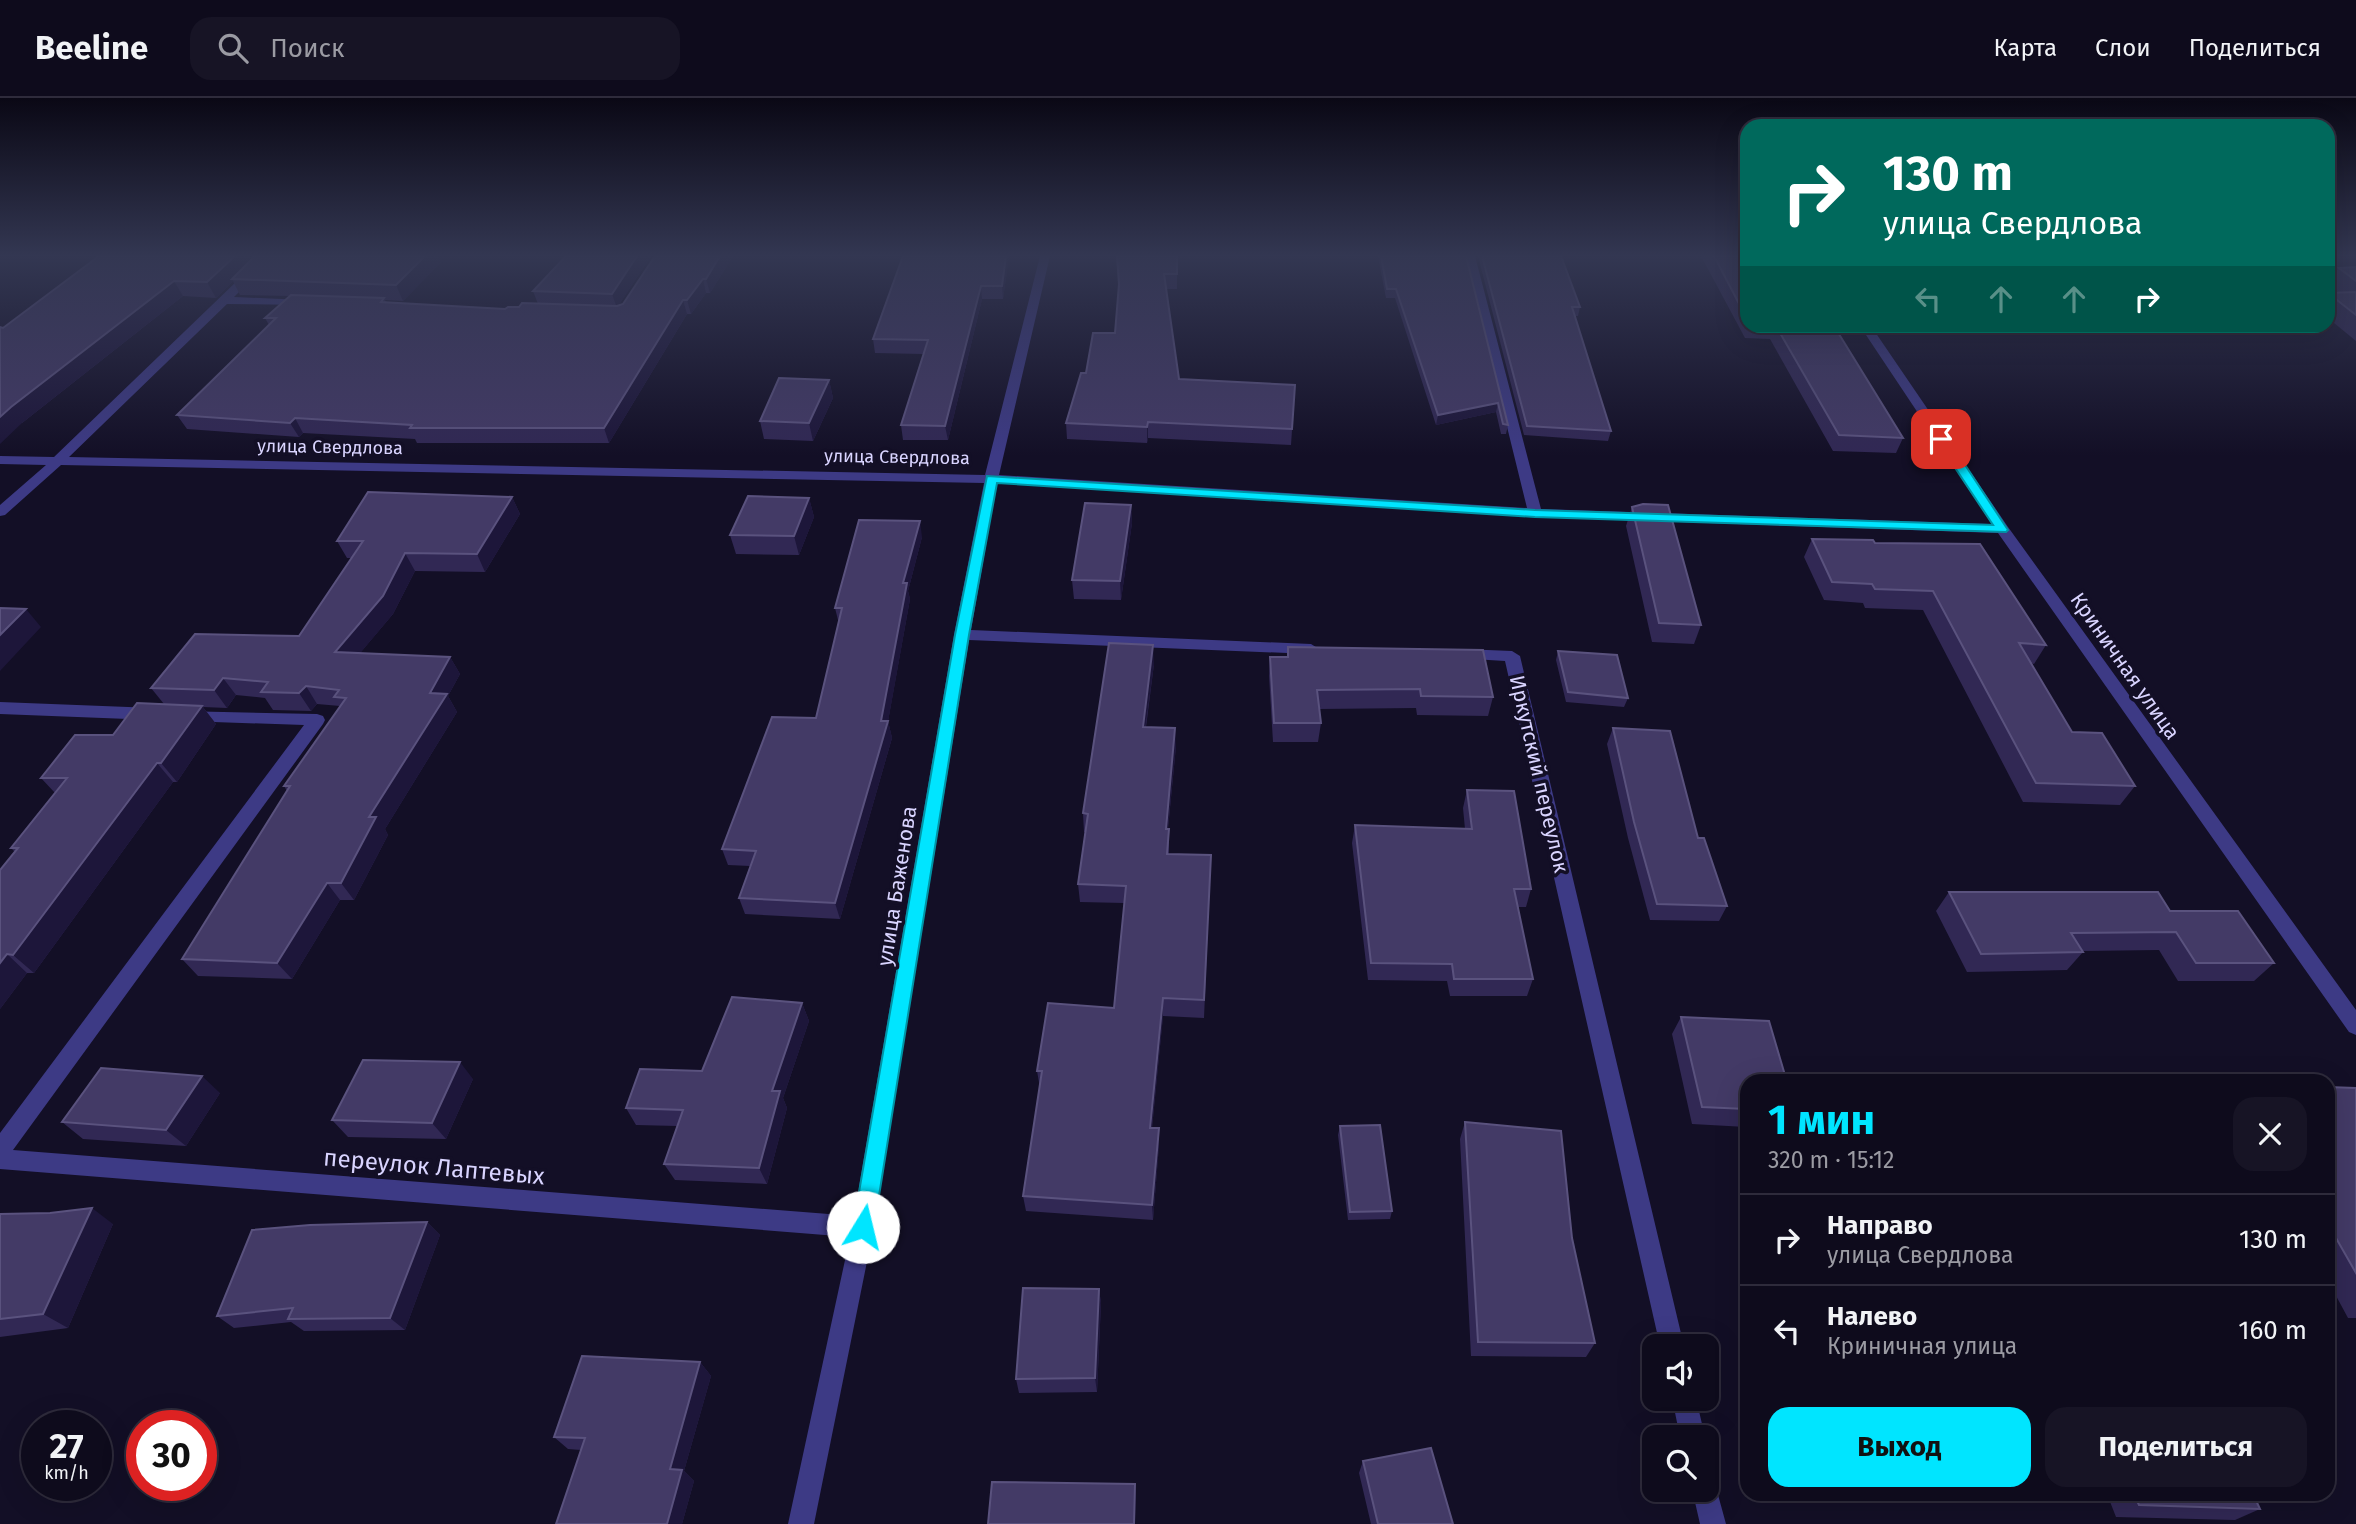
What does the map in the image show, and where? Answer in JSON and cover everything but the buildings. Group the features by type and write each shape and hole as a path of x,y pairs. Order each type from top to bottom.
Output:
{"street":[{"path":"0,512 58,461 201,323"},
{"name":"улица Баженова","path":"801,1524 863,1227 962,635 991,479 1029,323"},
{"path":"1487,323 1535,513"},
{"name":"Криничная улица","path":"1871,333 2002,530 2356,1026"},
{"name":"улица Свердлова","path":"0,460 991,479 1535,513 2002,530"},
{"path":"962,635 1333,649"},
{"name":"Иркутский переулок","path":"1443,654 1512,656 1669,1334"},
{"path":"0,708 317,720 0,1150"},
{"name":"переулок Лаптевых","path":"0,1159 863,1227"},
{"path":"1708,1502 1713,1524"}],"route":[{"path":"863,1227 962,635 991,479 1535,513 2002,530 1941,439"}]}
